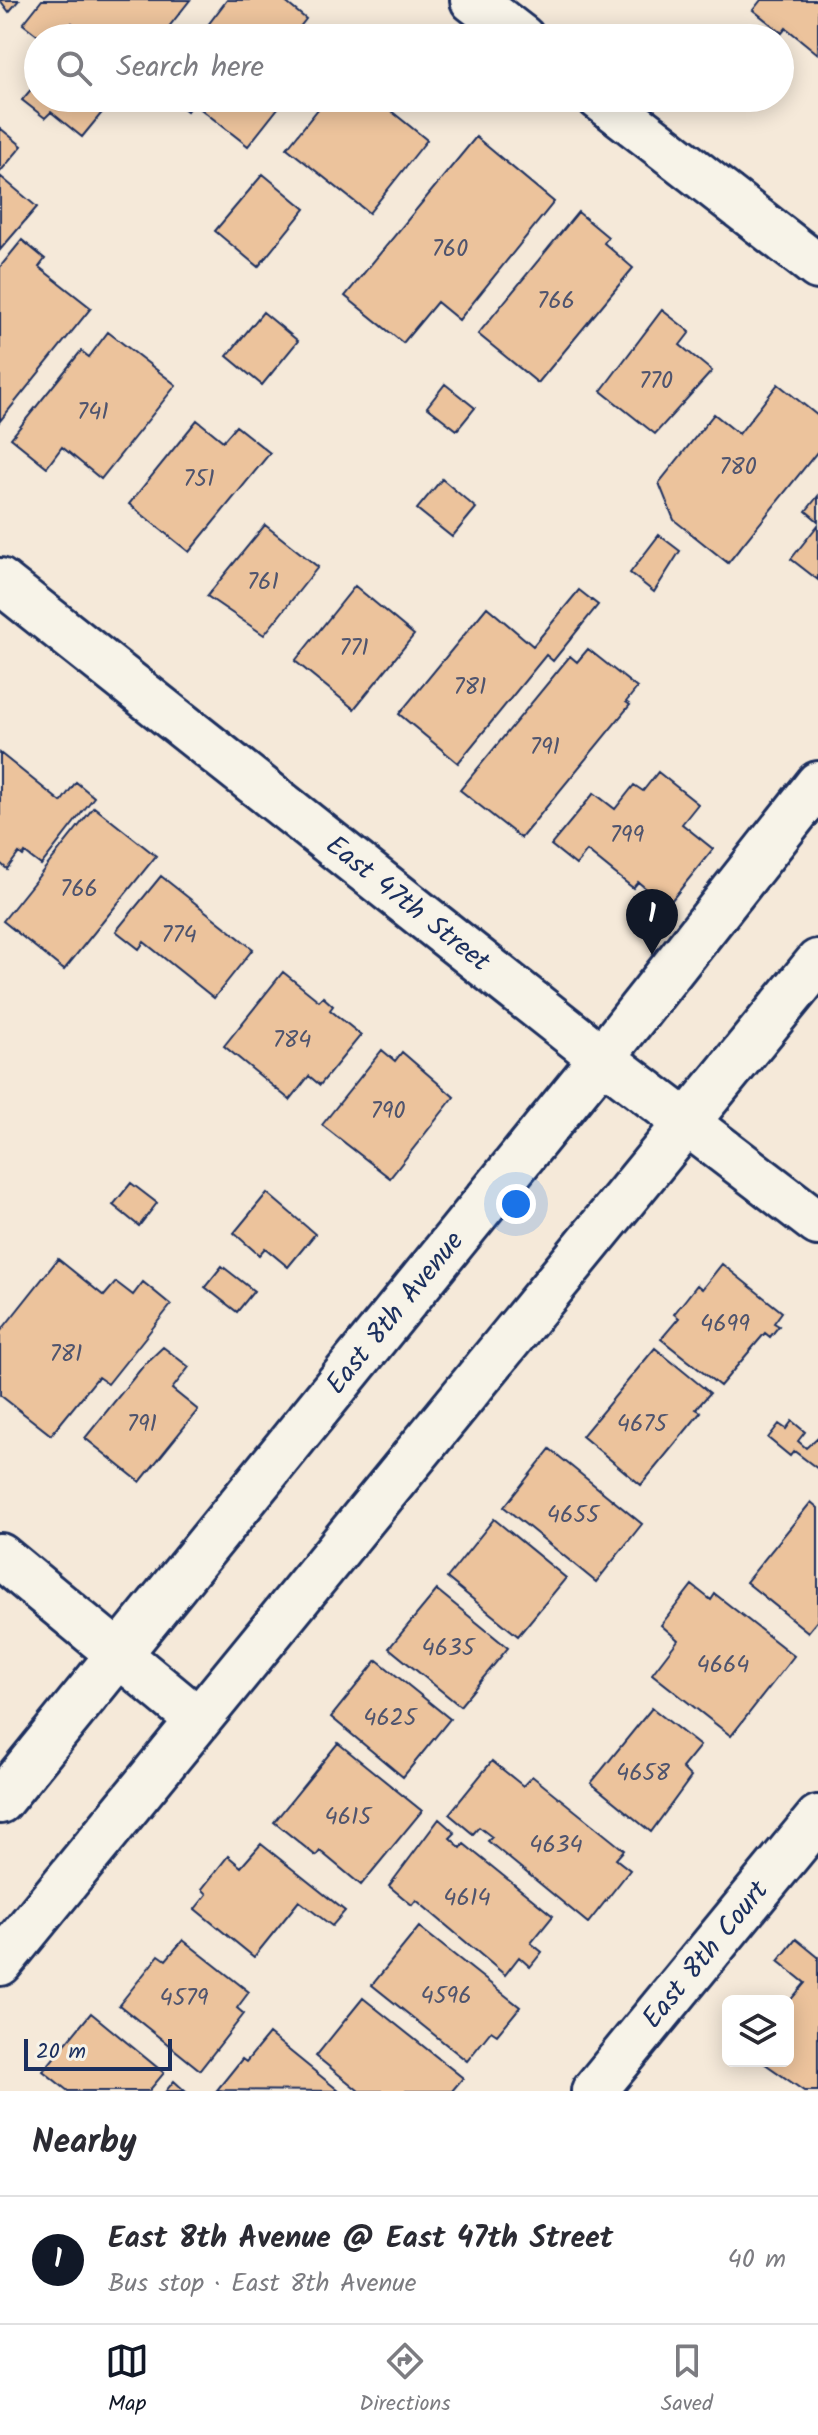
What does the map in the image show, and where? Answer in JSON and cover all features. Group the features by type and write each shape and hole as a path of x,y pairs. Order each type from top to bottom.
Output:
{"main road":[{"path":"473,0 504,24"},
{"path":"618,112 818,267"},
{"name":"East 47th Street","path":"0,581 602,1058 818,1223"},
{"name":"East 8th Avenue","path":"0,1801 602,1058 818,784"},
{"path":"0,1963 818,962"},
{"path":"0,1556 121,1653 197,1719"},
{"name":"East 8th Court","path":"594,2091 818,1818"}],"building":[{"path":"0,0 19,0 9,12"},
{"path":"42,0 190,0 171,24 23,24"},
{"path":"227,0 283,0 306,19 302,24 209,24"},
{"path":"761,0 818,0 818,54 794,34 794,24 771,24 753,10"},
{"path":"37,112 51,112 45,118"},
{"path":"51,112 103,112 82,137"},
{"path":"205,112 275,112 248,146"},
{"path":"316,112 392,112 427,140 369,213 287,148"},
{"path":"0,128 22,146 0,172"},
{"path":"476,137 554,202 459,320 437,302 403,343 345,296"},
{"path":"263,174 305,209 258,267 215,231"},
{"path":"0,176 37,207 0,250"},
{"path":"578,212 608,237 604,243 633,268 538,383 478,334"},
{"path":"22,240 45,259 39,267 91,308 0,421 0,267"},
{"path":"662,310 690,332 680,345 712,371 655,434 601,391"},
{"path":"263,312 298,341 262,385 227,356"},
{"path":"108,332 176,385 101,479 62,447 47,467 11,438 81,351 89,357"},
{"path":"445,384 475,408 457,430 427,407"},
{"path":"778,384 818,416 818,451 728,563 674,520 659,483 714,414 739,434"},
{"path":"197,420 223,441 236,426 270,453 189,552 129,504"},
{"path":"442,479 476,508 452,537 417,509"},
{"path":"818,496 818,521 806,511"},
{"path":"265,525 318,567 264,635 207,596"},
{"path":"818,525 818,580 791,559"},
{"path":"659,535 680,551 654,592 630,573"},
{"path":"355,586 414,635 354,709 295,661"},
{"path":"579,590 598,605 553,661 546,655 458,763 399,714 487,607 533,646"},
{"path":"588,649 637,688 626,702 630,705 521,838 460,790 570,656 577,662"},
{"path":"0,753 61,802 76,782 94,797 41,865 25,853 23,856 19,853 7,869 0,863"},
{"path":"658,772 698,804 682,824 713,849 667,906 638,882 633,888 587,851 576,865 551,845 594,793 615,809 634,785 643,791"},
{"path":"94,807 156,856 64,970 3,921"},
{"path":"161,876 253,949 214,998 144,942 139,949 116,931"},
{"path":"283,972 319,1001 323,997 333,1006 330,1010 361,1035 320,1085 309,1076 290,1100 224,1046"},
{"path":"382,1050 395,1061 402,1052 454,1097 390,1178 322,1125"},
{"path":"131,1183 157,1203 139,1226 113,1205"},
{"path":"267,1193 315,1234 288,1267 265,1248 259,1255 234,1233"},
{"path":"58,1259 104,1296 116,1282 133,1295 143,1282 171,1305 108,1384 98,1377 51,1435 0,1395 0,1332"},
{"path":"722,1264 782,1312 774,1323 779,1326 770,1337 765,1333 720,1386 661,1339 679,1318 674,1314 697,1285 702,1289"},
{"path":"222,1266 254,1291 237,1312 205,1287"},
{"path":"163,1347 189,1367 172,1389 198,1410 140,1482 85,1438 144,1365"},
{"path":"655,1348 710,1393 696,1409 701,1412 641,1485 582,1436"},
{"path":"792,1421 805,1432 798,1441 806,1448 818,1437 818,1469 794,1451 790,1456 768,1438 779,1424 786,1429"},
{"path":"550,1449 642,1524 596,1582 504,1507"},
{"path":"811,1502 818,1508 818,1620 808,1632 746,1582"},
{"path":"494,1519 566,1578 518,1636 447,1578"},
{"path":"692,1585 711,1600 715,1594 794,1656 731,1736 652,1674 678,1640 661,1625"},
{"path":"437,1590 508,1648 460,1706 389,1648"},
{"path":"377,1660 450,1719 403,1777 331,1717"},
{"path":"652,1708 700,1746 682,1768 691,1777 651,1832 591,1783"},
{"path":"338,1743 422,1811 361,1885 320,1851 316,1856 274,1822"},
{"path":"492,1761 523,1786 532,1776 624,1850 616,1859 630,1870 588,1923 488,1841 492,1837 479,1827 473,1834 449,1814"},
{"path":"439,1819 455,1833 450,1838 461,1848 464,1844 553,1916 531,1943 542,1952 530,1967 519,1957 505,1975 416,1900 412,1905 389,1886"},
{"path":"261,1844 345,1911 332,1926 299,1901 254,1957 195,1909 207,1894 202,1889 228,1856 241,1867"},
{"path":"419,1927 520,2007 497,2035 491,2031 467,2061 372,1985"},
{"path":"796,1939 818,1957 818,2091 804,2091 770,2067 794,2067 794,1996 805,1983 778,1961"},
{"path":"183,1940 249,1992 237,2008 244,2014 200,2070 119,2005 159,1955 166,1960"},
{"path":"363,1998 463,2078 452,2091 359,2091 316,2056"},
{"path":"91,2013 164,2073 149,2091 68,2091 43,2071"},
{"path":"269,2034 339,2091 217,2090 242,2059 246,2062"},
{"path":"174,2081 185,2091 166,2091"}],"place":[{"name":"East 8th Avenue @ East 47th Street","path":"652,955"}]}
